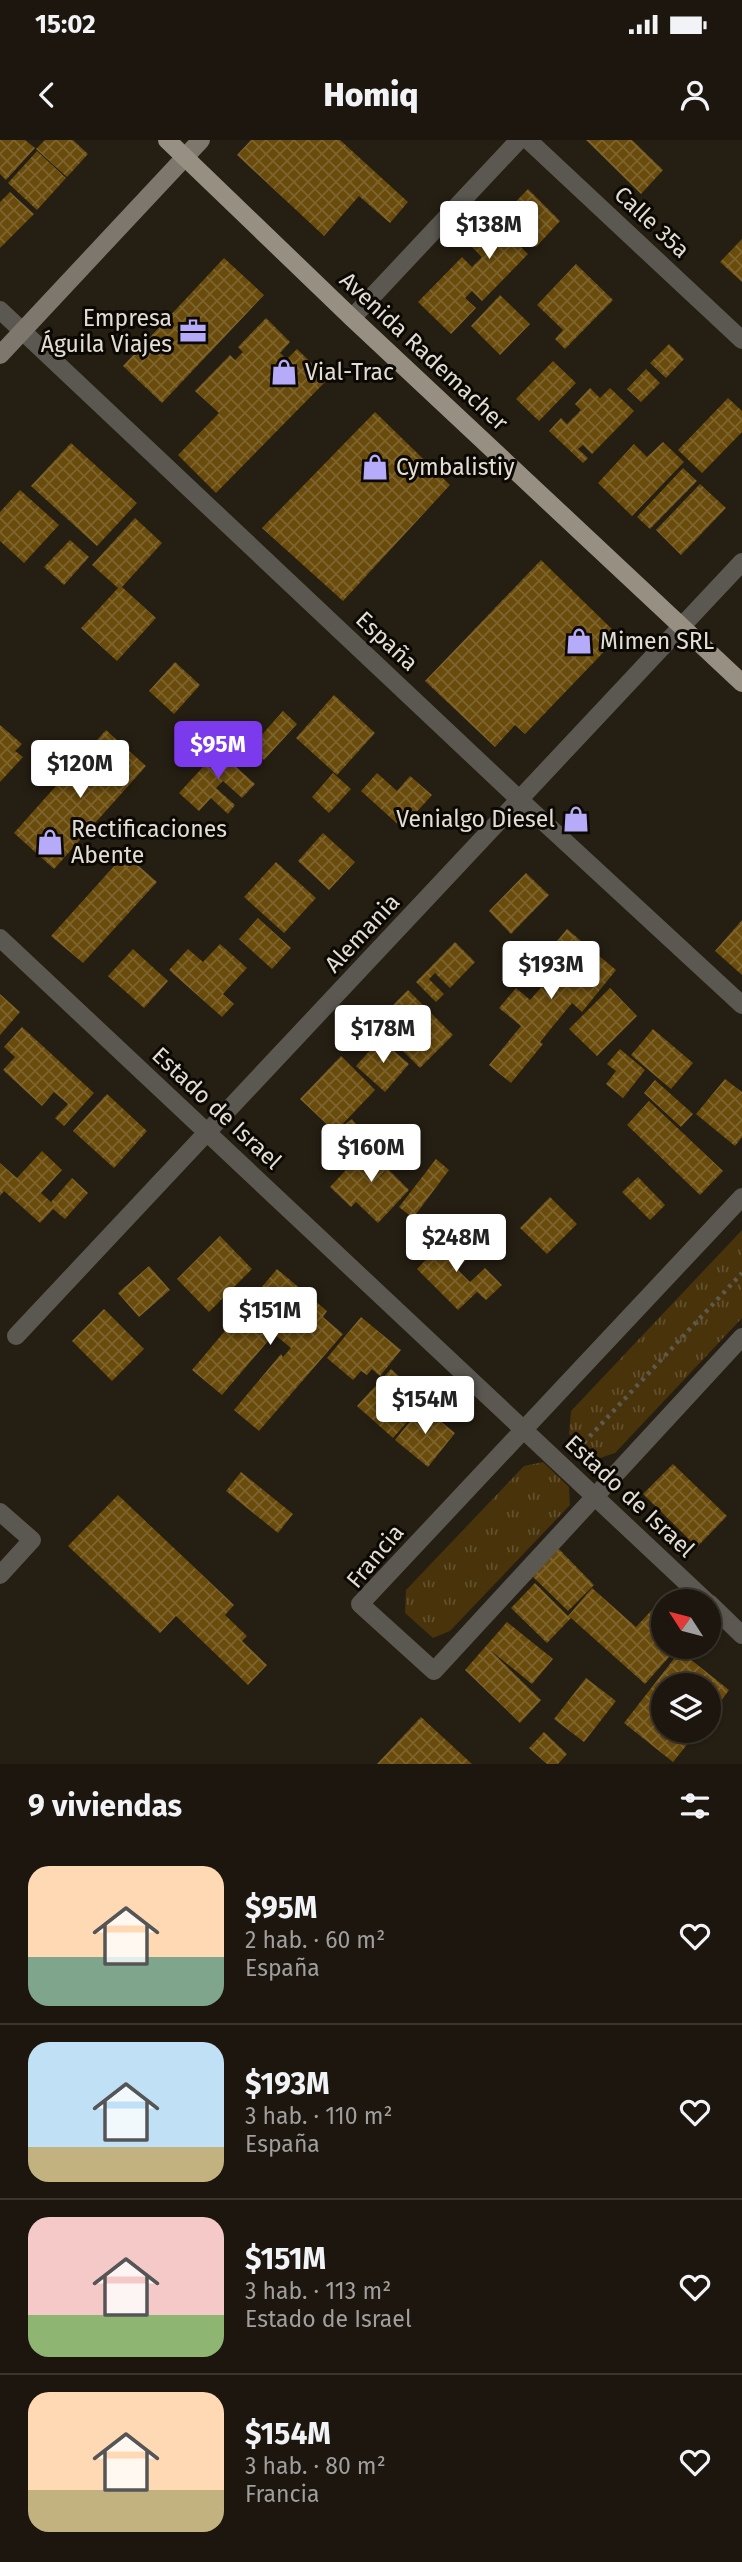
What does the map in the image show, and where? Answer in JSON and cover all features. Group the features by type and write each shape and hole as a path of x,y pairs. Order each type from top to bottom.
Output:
{"main road":[{"name":"Avenida Rademacher","path":"167,140 352,318 742,683"},
{"path":"0,355 201,140"}],"street":[{"path":"352,318 519,140"},
{"name":"Calle 35a","path":"528,140 742,340"},
{"name":"España","path":"0,310 520,800 742,1005"},
{"name":"Alemania","path":"16,1336 742,562"},
{"name":"Estado de Israel","path":"0,938 694,1589"},
{"name":"Francia","path":"742,1197 360,1604 434,1671 742,1337"},
{"path":"0,1513 32,1540 0,1575"},
{"name":"Estado de Israel","path":"721,1615 742,1635"}],"path":[{"path":"562,1466 742,1273"}],"green space":[{"path":"742,1230 742,1318 615,1453 597,1459 569,1434 571,1411"},
{"path":"543,1462 569,1487 570,1505 450,1631 433,1638 405,1613 406,1590 524,1466"}],"building":[{"path":"0,140 25,140 35,148 6,180 0,174"},
{"path":"45,140 73,140 88,154 67,177 36,149"},
{"path":"251,140 340,140 408,202 390,223 359,196 324,236 237,155"},
{"path":"586,140 632,140 663,170 641,194"},
{"path":"37,151 66,178 37,210 8,183"},
{"path":"528,189 560,221 536,247 522,234 515,241 528,254 482,301 472,291 465,298 476,308 451,334 418,302 462,257 472,267 482,257 472,247"},
{"path":"10,192 34,214 0,248 0,202"},
{"path":"742,239 742,282 720,262"},
{"name":"Empresa Águila Viajes","path":"224,258 264,295 162,403 123,366"},
{"path":"576,264 613,300 565,349 555,339 563,330 537,305"},
{"path":"500,295 530,324 500,355 471,326"},
{"path":"266,318 290,342 280,353 287,359 297,349 328,379 216,493 178,455 219,413 195,391 230,355 235,360 243,352 238,347"},
{"path":"669,344 684,359 666,378 650,363"},
{"path":"553,361 576,383 539,421 516,399"},
{"path":"646,369 660,383 641,402 627,389"},
{"path":"590,388 600,398 610,388 634,411 592,454 583,445 578,449 588,458 583,463 549,431 561,418 567,424 581,410 575,404"},
{"path":"728,398 742,411 742,432 702,473 678,450"},
{"path":"375,412 450,485 343,601 262,528"},
{"path":"663,442 684,462 632,516 598,483 634,444 647,457"},
{"path":"71,443 137,503 97,546 31,486"},
{"path":"683,468 697,481 650,529 637,517"},
{"path":"700,484 726,508 681,555 656,530"},
{"path":"20,490 59,525 24,563 0,541 0,512"},
{"path":"135,518 162,543 122,587 156,618 117,661 81,628 118,588 92,565"},
{"path":"70,540 89,557 64,585 44,567"},
{"path":"541,560 619,636 525,734 515,725 495,747 425,681"},
{"path":"175,662 200,685 174,714 149,691"},
{"path":"334,695 375,733 337,775 296,738"},
{"path":"283,711 297,724 264,760 250,748"},
{"path":"0,725 22,744 15,751 23,757 0,782"},
{"path":"106,730 146,766 54,869 14,833"},
{"path":"226,742 242,757 234,765 255,784 242,798 223,781 216,788 235,805 228,814 211,798 199,811 179,793"},
{"path":"333,773 351,789 329,813 312,797"},
{"path":"377,773 397,791 410,776 432,795 402,828 361,791"},
{"path":"323,833 355,862 329,890 298,861"},
{"path":"125,854 157,882 83,963 51,936"},
{"path":"276,862 316,898 284,933 244,897"},
{"path":"526,873 549,895 511,934 489,911"},
{"path":"258,918 291,948 272,969 239,939"},
{"path":"742,920 742,975 715,951"},
{"path":"567,929 616,970 582,1012 572,1003 511,1083 489,1065 521,1026 499,1008 516,988 530,1000 546,982 550,985 560,974 542,959"},
{"path":"455,942 475,962 450,988 435,973 429,979 444,994 436,1002 416,982"},
{"path":"220,944 247,968 223,994 234,1004 222,1017 169,970 188,949 203,962"},
{"path":"133,949 168,981 144,1008 108,976"},
{"path":"610,988 637,1016 597,1056 569,1029"},
{"path":"408,990 453,1035 420,1068 375,1023"},
{"path":"0,994 20,1012 0,1035"},
{"path":"22,1027 94,1093 64,1126 55,1118 68,1104 54,1092 42,1106 3,1070 15,1057 4,1047"},
{"path":"653,1029 693,1063 671,1089 631,1055"},
{"path":"380,1039 409,1064 385,1092 356,1066"},
{"path":"620,1049 645,1070 623,1098 606,1084 616,1071 607,1064"},
{"path":"341,1056 375,1090 335,1132 300,1099"},
{"path":"725,1079 742,1092 742,1137 735,1146 696,1114"},
{"path":"655,1080 693,1114 681,1127 644,1093"},
{"path":"107,1094 147,1131 114,1168 73,1131"},
{"path":"649,1101 723,1171 700,1195 627,1125"},
{"path":"352,1119 368,1139 350,1152 335,1132"},
{"path":"371,1143 393,1163 369,1188 388,1169 409,1190 378,1223 356,1202 351,1207 330,1187"},
{"path":"42,1151 62,1170 41,1193 51,1202 72,1178 88,1193 65,1219 53,1209 40,1223 4,1191 0,1196 0,1163 17,1178"},
{"path":"436,1159 449,1170 413,1218 399,1207"},
{"path":"638,1177 665,1205 650,1220 622,1192"},
{"path":"550,1197 577,1224 547,1254 520,1228"},
{"path":"451,1234 471,1255 457,1269 470,1282 485,1268 502,1285 486,1300 477,1292 458,1310 417,1269"},
{"path":"220,1236 252,1269 209,1312 177,1279"},
{"path":"149,1266 170,1290 139,1317 118,1293"},
{"path":"277,1269 327,1311 323,1317 343,1334 259,1431 234,1410 281,1354 283,1357 291,1348 274,1334 222,1395 192,1370"},
{"path":"104,1309 144,1349 112,1381 72,1341"},
{"path":"361,1317 401,1350 380,1376 372,1369 367,1375 361,1371 353,1380 327,1358"},
{"path":"391,1369 408,1384 414,1378 426,1389 404,1413 402,1411 399,1414 408,1421 393,1438 357,1406"},
{"path":"422,1406 455,1433 428,1467 395,1440"},
{"path":"673,1464 727,1516 697,1547 643,1494"},
{"path":"241,1472 293,1514 278,1533 226,1491"},
{"path":"118,1495 234,1605 225,1615 247,1636 242,1641 267,1665 248,1685 176,1616 160,1633 68,1546"},
{"path":"558,1548 594,1585 568,1611 531,1575"},
{"path":"535,1583 568,1616 592,1588 636,1627 651,1611 651,1659 667,1659 655,1673 651,1673 645,1684 571,1618 547,1643 511,1608"},
{"path":"507,1622 553,1659 532,1684 490,1650 541,1700 520,1723 465,1670"},
{"path":"674,1659 690,1659 708,1673 663,1673"},
{"path":"586,1678 616,1701 584,1742 554,1719"},
{"path":"721,1684 729,1690 721,1701"},
{"path":"651,1688 651,1743 688,1743 673,1762 624,1723"},
{"path":"421,1717 472,1764 377,1764"},
{"path":"544,1732 567,1754 558,1764 547,1764 529,1748"}],"place":[{"name":"Empresa Águila Viajes","path":"193,331"},
{"name":"Vial-Trac","path":"284,372"},
{"name":"Cymbalistiy","path":"375,467"},
{"name":"Mimen SRL","path":"579,641"},
{"name":"Venialgo Diesel","path":"576,819"},
{"name":"Rectificaciones Abente","path":"50,842"}]}
